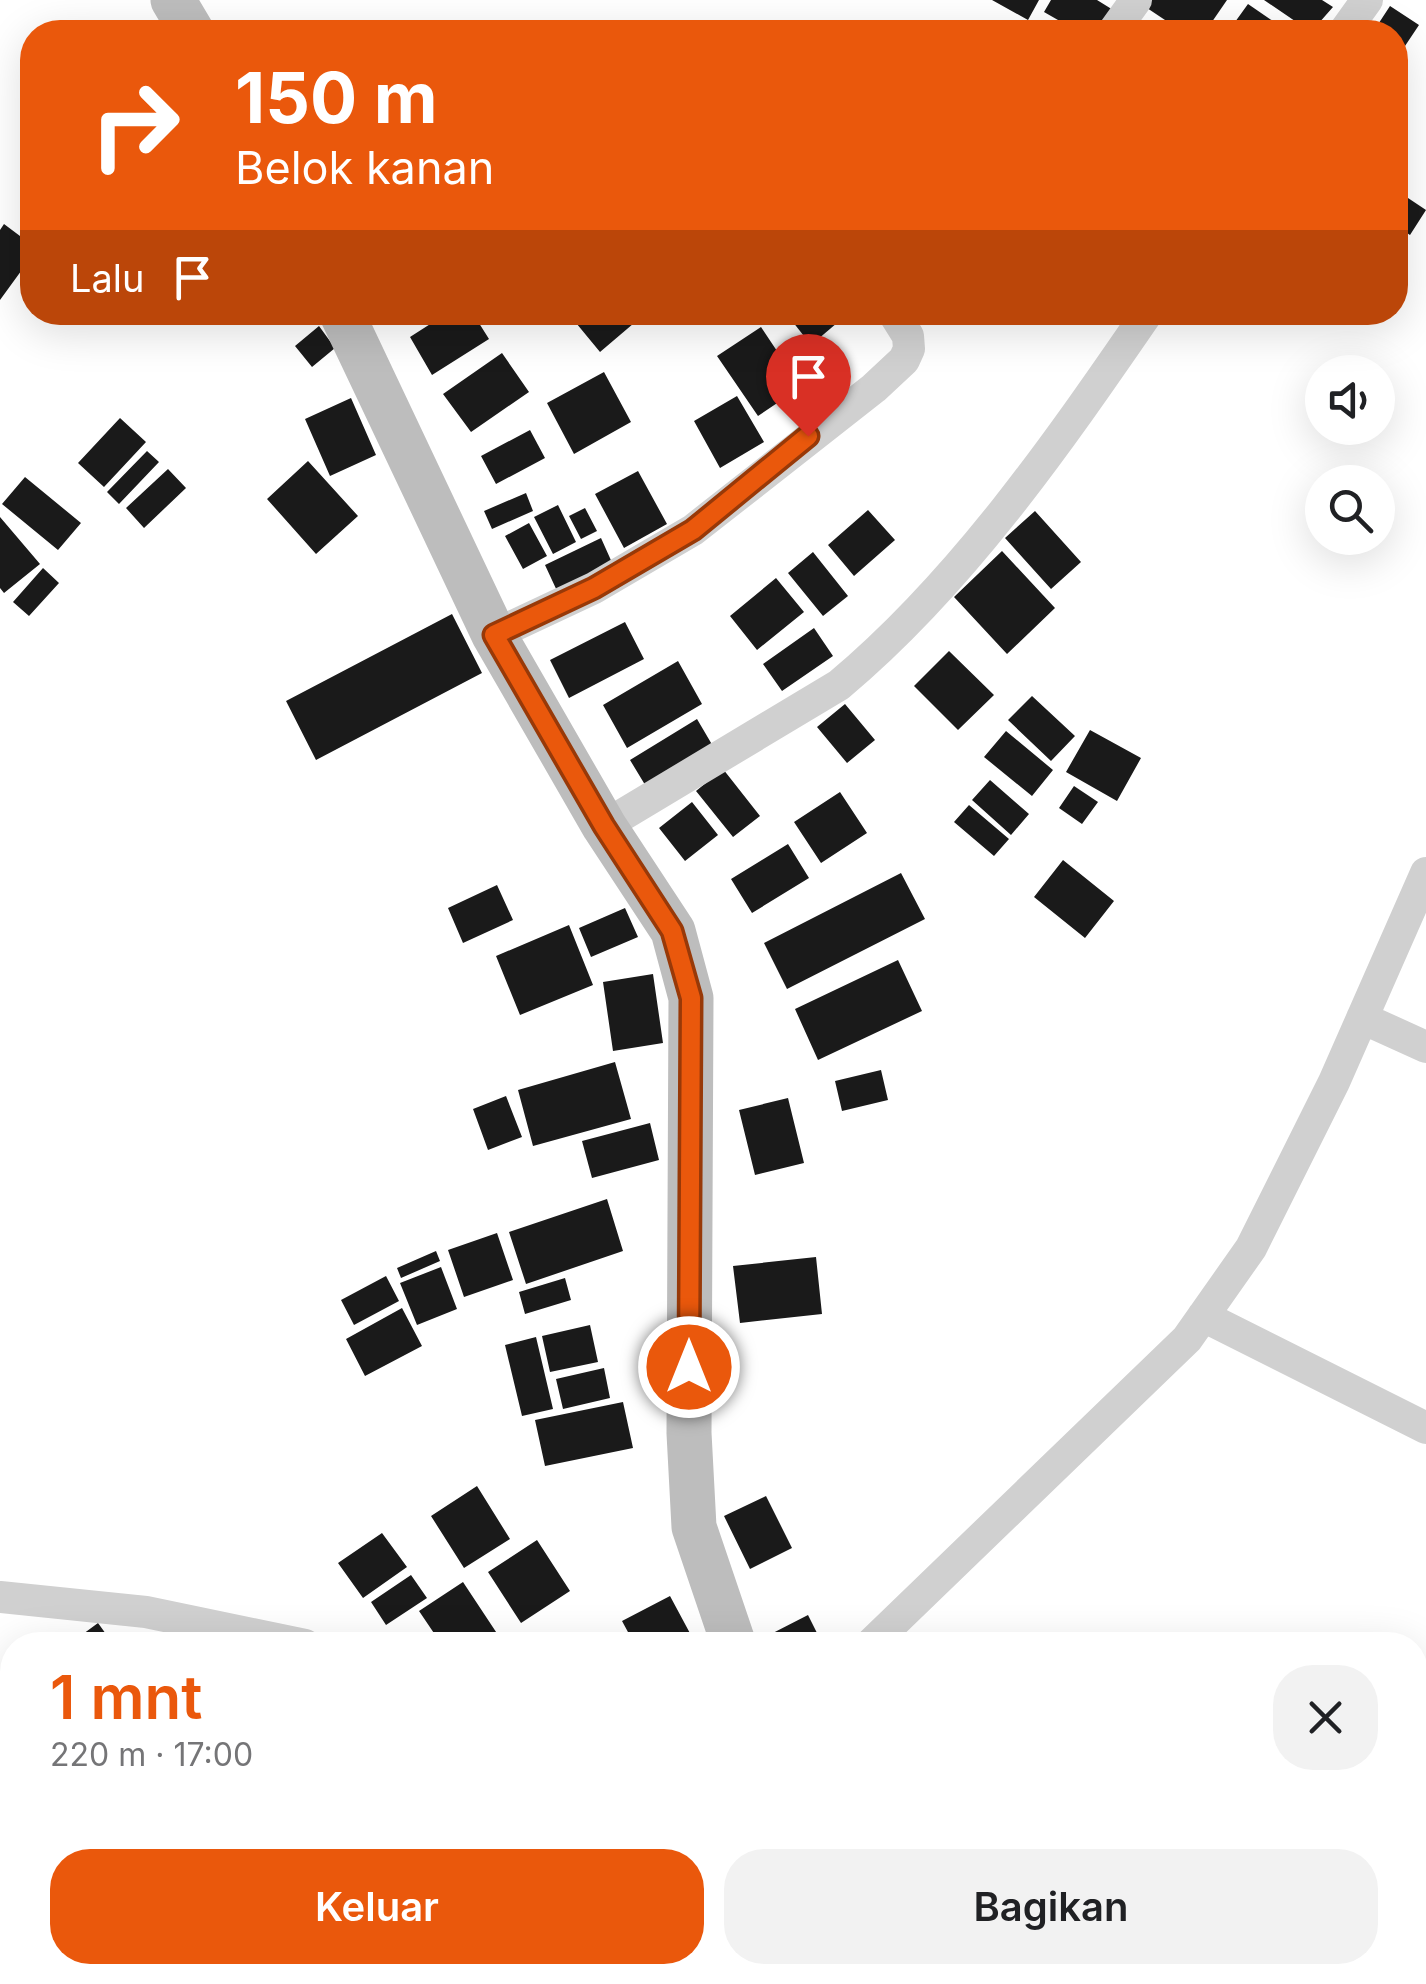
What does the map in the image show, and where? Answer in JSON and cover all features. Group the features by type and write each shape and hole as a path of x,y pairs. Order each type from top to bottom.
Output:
{"main road":[{"path":"346,325 494,635 604,826 672,931 691,998 688,1433 694,1527 730,1632"}],"street":[{"path":"494,635 594,588 693,530 904,360 909,349 908,336 901,325"},
{"path":"604,826 839,685 869,659 998,516 1138,325"},
{"path":"883,1632 1187,1339 1251,1248 1362,1018 1426,873"},
{"path":"1362,1018 1426,1047"},
{"path":"1203,1316 1426,1428"},
{"path":"0,1597 146,1612 242,1632"}],"building":[{"path":"992,0 1039,0 1028,20"},
{"path":"1051,0 1097,0 1118,13 1114,20 1058,20 1044,12"},
{"path":"1144,0 1227,0 1213,20 1165,20 1141,4"},
{"path":"1264,0 1322,0 1333,7 1322,20 1293,20"},
{"path":"1248,4 1271,20 1236,20"},
{"path":"1390,6 1419,25 1408,42 1408,20 1381,20"},
{"path":"1408,198 1426,210 1408,234"},
{"path":"4,224 20,236 20,272 0,300 0,230"},
{"path":"429,325 480,325 489,339 432,375 410,337"},
{"path":"578,325 632,325 600,352"},
{"path":"795,325 835,325 811,345"},
{"path":"319,326 335,348 312,367 295,346"},
{"path":"761,327 801,387 758,416 717,356"},
{"path":"502,353 529,392 471,432 443,394"},
{"path":"604,372 631,422 574,454 547,403"},
{"path":"737,396 764,442 720,468 694,421"},
{"path":"351,398 376,455 330,476 305,419"},
{"path":"120,418 146,442 104,487 78,463"},
{"path":"530,430 545,458 496,484 481,456"},
{"path":"147,451 159,462 119,504 107,492"},
{"path":"308,461 358,516 316,554 267,499"},
{"path":"168,469 186,488 144,528 126,508"},
{"path":"638,471 667,524 624,548 595,494"},
{"path":"25,477 81,523 58,550 2,504"},
{"path":"526,493 533,511 492,529 484,511"},
{"path":"558,505 576,542 553,554 534,517"},
{"path":"585,508 597,531 581,539 569,516"},
{"path":"868,510 895,540 854,576 828,545"},
{"path":"1035,511 1081,562 1051,589 1005,538"},
{"path":"0,517 40,564 4,593 0,588"},
{"path":"529,523 547,556 523,569 505,536"},
{"path":"601,538 614,567 558,593 545,565"},
{"path":"1002,551 1055,608 1007,654 954,597"},
{"path":"813,552 848,596 823,616 788,573"},
{"path":"43,568 59,583 29,616 13,602"},
{"path":"776,578 804,612 757,650 730,616"},
{"path":"452,614 482,673 316,760 286,701"},
{"path":"625,622 644,659 569,698 550,660"},
{"path":"814,628 833,656 782,691 763,664"},
{"path":"949,651 994,695 958,730 914,686"},
{"path":"678,661 702,704 627,748 603,705"},
{"path":"1032,696 1075,736 1051,761 1008,720"},
{"path":"845,704 875,740 847,763 817,727"},
{"path":"697,719 717,753 650,793 630,760"},
{"path":"1090,730 1141,758 1117,801 1066,772"},
{"path":"1006,731 1053,770 1032,796 984,757"},
{"path":"723,769 760,816 733,837 696,791"},
{"path":"990,780 1029,814 1011,835 972,800"},
{"path":"1074,786 1098,802 1082,824 1059,808"},
{"path":"840,792 867,833 821,863 794,822"},
{"path":"692,802 718,835 685,861 659,828"},
{"path":"969,805 1009,839 994,856 954,822"},
{"path":"788,844 809,878 752,913 731,879"},
{"path":"1063,860 1114,901 1085,938 1034,897"},
{"path":"901,873 925,919 787,989 764,943"},
{"path":"497,885 513,920 463,943 448,908"},
{"path":"625,908 638,937 591,957 579,928"},
{"path":"569,925 593,985 520,1015 496,956"},
{"path":"898,960 922,1011 818,1060 795,1009"},
{"path":"653,974 663,1043 613,1051 603,982"},
{"path":"615,1062 631,1119 533,1146 518,1090"},
{"path":"881,1070 888,1100 842,1111 835,1081"},
{"path":"506,1096 522,1137 488,1150 473,1109"},
{"path":"788,1098 804,1163 755,1175 739,1110"},
{"path":"650,1123 659,1160 592,1178 582,1141"},
{"path":"607,1199 623,1251 526,1284 509,1232"},
{"path":"497,1233 513,1280 464,1297 448,1250"},
{"path":"436,1251 440,1261 401,1278 397,1268"},
{"path":"816,1257 822,1314 740,1323 733,1266"},
{"path":"441,1267 457,1309 417,1325 400,1283"},
{"path":"386,1276 399,1301 354,1325 341,1300"},
{"path":"565,1278 571,1300 525,1314 519,1292"},
{"path":"402,1308 422,1346 365,1376 346,1339"},
{"path":"590,1325 598,1362 550,1372 542,1336"},
{"path":"536,1337 553,1409 522,1416 505,1345"},
{"path":"604,1368 610,1398 563,1409 556,1379"},
{"path":"623,1402 633,1448 545,1466 535,1420"},
{"path":"477,1486 510,1539 464,1568 431,1516"},
{"path":"766,1496 792,1548 750,1569 724,1516"},
{"path":"382,1533 407,1567 363,1598 338,1563"},
{"path":"537,1540 570,1591 521,1623 488,1572"},
{"path":"411,1575 427,1598 386,1625 371,1602"},
{"path":"463,1582 496,1632 433,1632 419,1611"},
{"path":"670,1596 689,1632 628,1632 622,1621"},
{"path":"808,1615 816,1632 775,1632"},
{"path":"98,1623 104,1632 86,1632"}],"route":[{"path":"689,1367 694,1087 691,998 672,931 604,826 494,635 594,588 693,530 808,436"}]}
